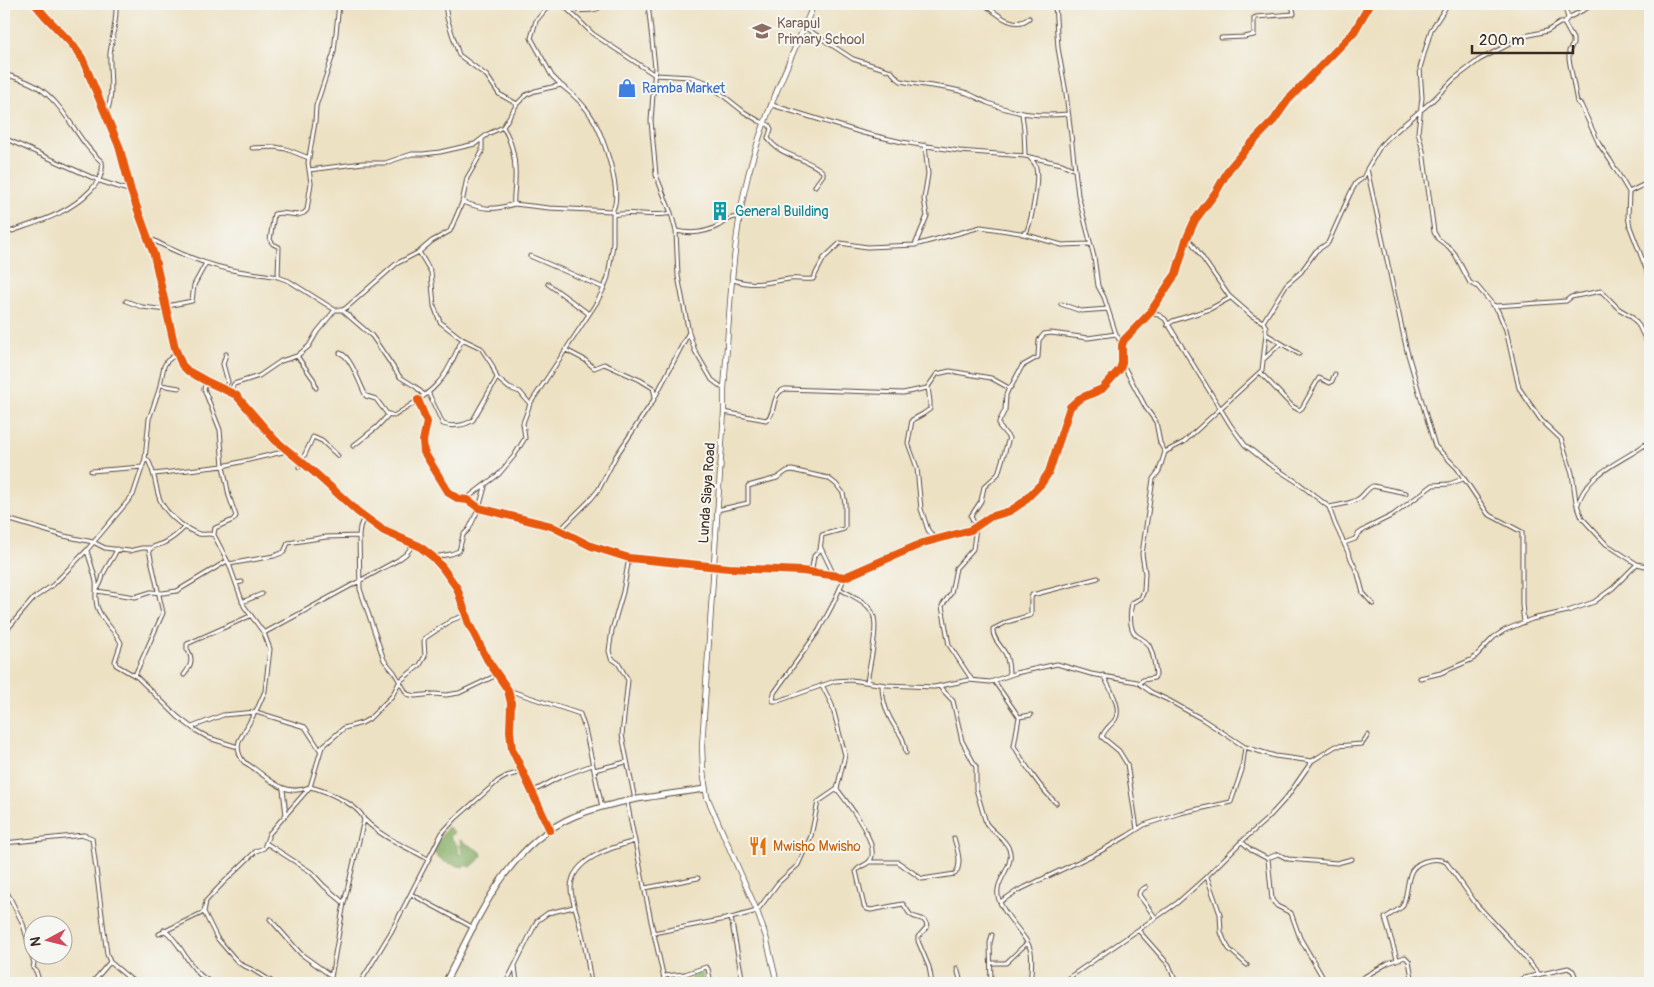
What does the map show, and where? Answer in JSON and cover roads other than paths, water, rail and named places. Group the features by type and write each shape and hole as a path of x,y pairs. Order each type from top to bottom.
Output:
{"highway":[{"path":"445,983 494,892 511,865 531,844 550,830 573,817 602,807 705,789"}],"main road":[{"name":"Lunda Siaya Road","path":"777,983 766,937 757,911 716,820 705,789 702,746 724,389 740,217 748,175 764,123 814,4"}],"street":[{"path":"35,4 72,44 82,58 119,146 131,191 149,238 176,354 182,366 240,399 287,451 364,517 384,531 414,544 433,557 457,588 466,615 487,659 508,690 511,704 510,731 512,749 550,830"},
{"path":"106,116 110,103 110,53 116,25 116,4"},
{"path":"278,277 279,246 273,244 270,240 273,216 278,213 298,215 305,212 311,185 309,158 316,103 334,52 339,4"},
{"path":"445,4 447,18 459,56 487,76 499,94 517,104"},
{"path":"466,500 486,486 506,466 524,441 523,422 530,404 589,314 608,277 612,252 613,210 616,200 612,174 607,152 597,127 582,105 552,76 532,38 536,21 550,4"},
{"path":"562,4 593,34 655,75 691,77 706,82 758,122 769,125 771,128 768,138 771,142 796,158 822,170 824,175 815,186"},
{"path":"569,10 596,9 601,8 604,4"},
{"path":"648,4 655,75 651,114 654,166 676,231 678,276 689,333 695,351 712,380 724,389"},
{"path":"984,4 999,16 1012,22 1022,23 1029,18"},
{"path":"1055,4 1058,48 1078,194 1089,244 1094,257 1098,284 1118,340 1122,345"},
{"path":"1221,38 1254,35 1254,18 1294,14 1292,4"},
{"path":"418,400 427,422 423,440 424,452 449,493 479,508 533,520 560,530 591,546 629,558 714,567 804,572 845,577 915,546 976,528 990,517 1010,511 1018,506 1041,484 1052,464 1070,407 1079,399 1105,387 1118,372 1122,363 1122,345 1125,339 1149,314 1176,274 1188,236 1198,214 1216,192 1233,164 1274,120 1288,100 1354,32 1370,4"},
{"path":"1448,4 1431,30 1420,72 1422,98 1418,132 1423,151 1434,232 1438,239 1455,254 1470,283 1477,286 1498,311 1506,330 1515,376 1521,392 1541,420 1561,439 1572,473 1577,507 1582,518 1602,540 1637,564 1650,567"},
{"path":"1564,4 1568,18"},
{"path":"1263,322 1286,285 1301,272 1314,253 1328,244 1341,211 1354,187 1363,178 1383,143 1462,73 1489,54 1525,36 1547,31 1560,23 1564,23 1568,18 1594,4"},
{"path":"1564,23 1573,39 1569,51 1569,59 1577,102 1581,105 1599,144 1629,192 1628,216 1630,227 1650,279"},
{"path":"804,28 853,58 891,71 901,81 943,87 967,93 1022,114 1044,116 1068,114"},
{"path":"4,74 34,85 54,102 90,150 102,162 103,168 100,181 82,200 67,210 4,234"},
{"path":"309,170 363,163 391,162 409,155 448,150 472,144 488,134 504,128 517,104 532,92 561,85"},
{"path":"772,105 863,133 902,142 959,151 1026,156 1062,164 1075,170"},
{"path":"1022,114 1026,156 1035,164 1037,174 1031,218 1027,231 1022,234"},
{"path":"504,128 513,154 516,176 514,204"},
{"path":"4,138 100,181 131,191"},
{"path":"149,238 161,245 206,263 233,270 278,277 289,281 335,310 342,310 396,264 448,232 462,202 466,178 482,152 482,139"},
{"path":"915,245 929,216 924,200 928,174 925,145"},
{"path":"252,148 275,147 309,158"},
{"path":"1367,169 1406,352 1435,446 1454,466 1490,516 1522,532 1522,605 1524,622"},
{"path":"1629,192 1647,183 1650,184"},
{"path":"462,202 487,209 514,204 549,208 613,210"},
{"path":"613,215 621,213 671,214"},
{"path":"676,231 701,232 713,228 732,217 740,217"},
{"path":"733,280 748,284 765,284 788,279 813,279 824,258 840,243 867,247 915,245 939,240 979,227 1022,234 1062,244 1089,244"},
{"path":"1165,452 1184,442 1221,409 1262,370 1264,360 1266,327 1263,322 1230,298 1188,236"},
{"path":"418,252 431,272 434,306 438,318 450,331 481,348 492,365 497,378 509,388 520,392 530,404"},
{"path":"530,256 604,288"},
{"path":"126,301 142,307 166,310 172,305 192,301 194,285 206,263"},
{"path":"548,284 589,314"},
{"path":"1492,305 1566,301 1571,297 1601,291 1619,310 1629,314 1641,329 1650,346 1650,360"},
{"path":"1167,324 1210,309 1230,298"},
{"path":"1061,304 1081,311 1108,310"},
{"path":"230,392 234,384 259,376 281,361 297,356 309,346 316,332 335,310"},
{"path":"342,310 372,336 400,376 424,395"},
{"path":"1149,314 1159,315 1164,319 1239,438 1251,451 1329,506 1358,574 1363,593 1373,604"},
{"path":"560,530 587,504 599,489 619,452 653,402 689,333"},
{"path":"972,680 948,645 942,608 943,602 952,594 956,568 972,552 976,528 971,518 972,514 981,501 984,486 998,474 1009,438 999,426 1005,410 1006,393 1013,386 1022,366 1038,357 1040,340 1044,334 1051,333 1088,338 1116,334"},
{"path":"1266,334 1299,354"},
{"path":"1118,340 1121,342 1125,339"},
{"path":"340,353 344,354 353,368 366,396 376,399 388,415 394,416 418,400 442,378 461,342 464,340"},
{"path":"1264,360 1281,343"},
{"path":"566,350 585,360 594,368 604,364 649,385 655,392 653,402"},
{"path":"4,633 34,598 53,585 87,550 133,496 145,459 149,419 165,365 176,354"},
{"path":"224,389 228,382 223,364 226,354"},
{"path":"297,356 314,380 316,388"},
{"path":"1122,363 1146,408 1156,422 1160,442 1165,452 1159,471 1152,482 1148,505 1142,554 1145,572 1144,595 1131,605 1132,629 1150,647 1156,673 1154,678 1143,680 1139,683"},
{"path":"724,412 768,419 771,416 776,395 782,390 789,388 897,393 922,390 928,387 937,374 950,371 991,378 1009,388"},
{"path":"1260,372 1292,406 1299,410 1318,378 1330,383 1335,374"},
{"path":"428,392 443,424 454,426 469,423 473,420 497,378"},
{"path":"206,381 204,389 222,438 223,466 229,496 236,516 233,520 215,528 214,535 228,563 242,602 250,616 264,633 271,653 265,691 256,712 239,741 240,756 244,762 283,789 303,789 311,786 343,801 360,812 364,820 372,827 428,859"},
{"path":"160,385 179,388"},
{"path":"928,387 930,409 912,420 908,443 917,468 921,511 928,530 936,540"},
{"path":"354,446 388,415"},
{"path":"298,467 312,437 322,441 338,456"},
{"path":"1577,507 1583,490 1594,477 1650,441"},
{"path":"154,474 223,466 287,451"},
{"path":"145,459 151,465 158,496 174,518 185,527 198,533 214,535"},
{"path":"91,472 142,467"},
{"path":"717,510 748,503 748,486 777,478 789,470 828,478 843,493 845,503 845,527 822,536 821,548 835,576"},
{"path":"1344,543 1354,539 1372,525 1392,515 1433,485 1449,484 1463,479"},
{"path":"433,557 457,552 463,535 469,529 479,508 486,486"},
{"path":"1329,506 1345,504 1358,499 1373,486 1406,493"},
{"path":"364,517 359,536 360,589 380,651 405,692 409,696 446,695 463,692 497,675"},
{"path":"4,518 93,542 105,548 129,551 151,548 165,542 177,535 185,527"},
{"path":"96,591 135,597 151,592 170,592 182,589 228,563 274,556 284,552 288,543 326,536 359,536"},
{"path":"264,633 403,557 414,544"},
{"path":"135,675 163,613 149,553 151,548"},
{"path":"804,572 812,568 814,556 821,548"},
{"path":"96,591 103,581 103,575 117,549"},
{"path":"87,550 96,582 95,600 99,612 121,642 115,664 117,667 135,675 192,727 209,738 238,747"},
{"path":"629,558 624,588 614,620 609,648 611,658 618,663 628,681 622,735 635,800"},
{"path":"1420,678 1440,673 1473,659 1494,637 1524,622 1568,611 1594,602 1613,588 1637,564"},
{"path":"845,577 819,630 779,686 772,699 775,702 842,680 882,684 939,686 972,680 994,681 1057,664 1085,673 1139,683 1151,692 1168,700 1245,747 1281,758 1312,761"},
{"path":"1009,676 1006,655 995,638 993,629 1031,615 1032,595 1098,578"},
{"path":"236,584 242,582"},
{"path":"840,589 867,606 874,615 875,633 867,682"},
{"path":"242,602 262,594"},
{"path":"274,983 235,959 217,938 204,912 206,901 234,871 256,851 264,848 269,834 311,786 320,750 344,728 362,723 392,696 400,681 420,665 425,656 424,641 426,638 452,620 466,615"},
{"path":"184,675 192,660 187,644 250,616"},
{"path":"1103,676 1118,714 1102,737 1119,751 1127,764 1137,829"},
{"path":"994,681 1019,718 1014,746 1048,795 1056,803"},
{"path":"882,684 885,708 890,719 902,735 906,753"},
{"path":"653,933 757,911 778,883 798,865 811,836 818,802 837,789 846,755 834,710 822,685"},
{"path":"939,686 953,701 962,741 976,767 976,789 986,823 989,828 1004,840 1011,854 998,890 1000,902 1011,922 1028,943 1032,954 1031,983"},
{"path":"508,690 580,714 584,722 602,807"},
{"path":"192,727 223,715 256,712 305,727 320,750"},
{"path":"1019,718 1030,715"},
{"path":"1061,983 1178,902 1207,877 1287,797 1312,761 1336,746 1362,744 1368,735"},
{"path":"1000,902 1017,890 1098,852 1144,824 1180,812 1231,802 1242,770 1245,747"},
{"path":"594,770 626,762"},
{"path":"532,792 560,777 592,765"},
{"path":"360,983 391,932 442,833 454,819 503,778 522,772"},
{"path":"283,789 286,815"},
{"path":"837,789 858,818 867,836 872,849 872,857 869,862"},
{"path":"627,802 665,983"},
{"path":"330,983 344,904 364,820"},
{"path":"4,843 84,835 92,838 107,954 110,962 135,983"},
{"path":"932,983 929,967 918,939 927,929 926,921 911,915 903,904 871,910 867,909 864,906 856,871 859,867 869,862 898,862 922,879 955,874 959,865 954,838"},
{"path":"591,983 583,936 574,907 571,890 572,879 578,870 598,854 636,841"},
{"path":"266,842 311,872 344,904"},
{"path":"1241,842 1253,851 1268,858 1278,854 1290,859 1337,864 1352,859"},
{"path":"1268,858 1272,900 1277,906 1291,913 1300,938 1326,983"},
{"path":"1396,959 1385,918 1402,907 1409,877 1414,867 1421,862 1439,860 1446,862 1468,894 1539,974"},
{"path":"1207,877 1220,914 1221,932 1226,944 1247,965"},
{"path":"645,888 698,878"},
{"path":"4,886 23,924 34,964 32,968 36,970 40,983"},
{"path":"1146,887 1140,891 1139,895 1155,917"},
{"path":"411,894 474,928"},
{"path":"506,983 537,920 548,914 574,907"},
{"path":"159,934 204,912"},
{"path":"731,918 743,983"},
{"path":"270,919 301,954 330,975"},
{"path":"164,930 174,938 199,975 213,983"},
{"path":"1138,930 1169,965 1176,983"},
{"path":"990,983 990,943 992,935"},
{"path":"991,963 1006,963 1028,943"},
{"path":"1354,983 1396,959 1405,957 1408,958 1412,983"},
{"path":"92,983 110,962"},
{"path":"515,966 517,983"},
{"path":"664,976 685,974 706,967 711,983"},
{"path":"957,968 961,983"},
{"path":"1519,983 1521,979 1568,968 1573,971 1578,983"}],"place":[{"name":"Karapul Primary School","path":"762,31"},
{"name":"Ramba Market","path":"627,88"},
{"name":"General Building","path":"720,211"},
{"name":"Mwisho Mwisho","path":"758,846"}]}
